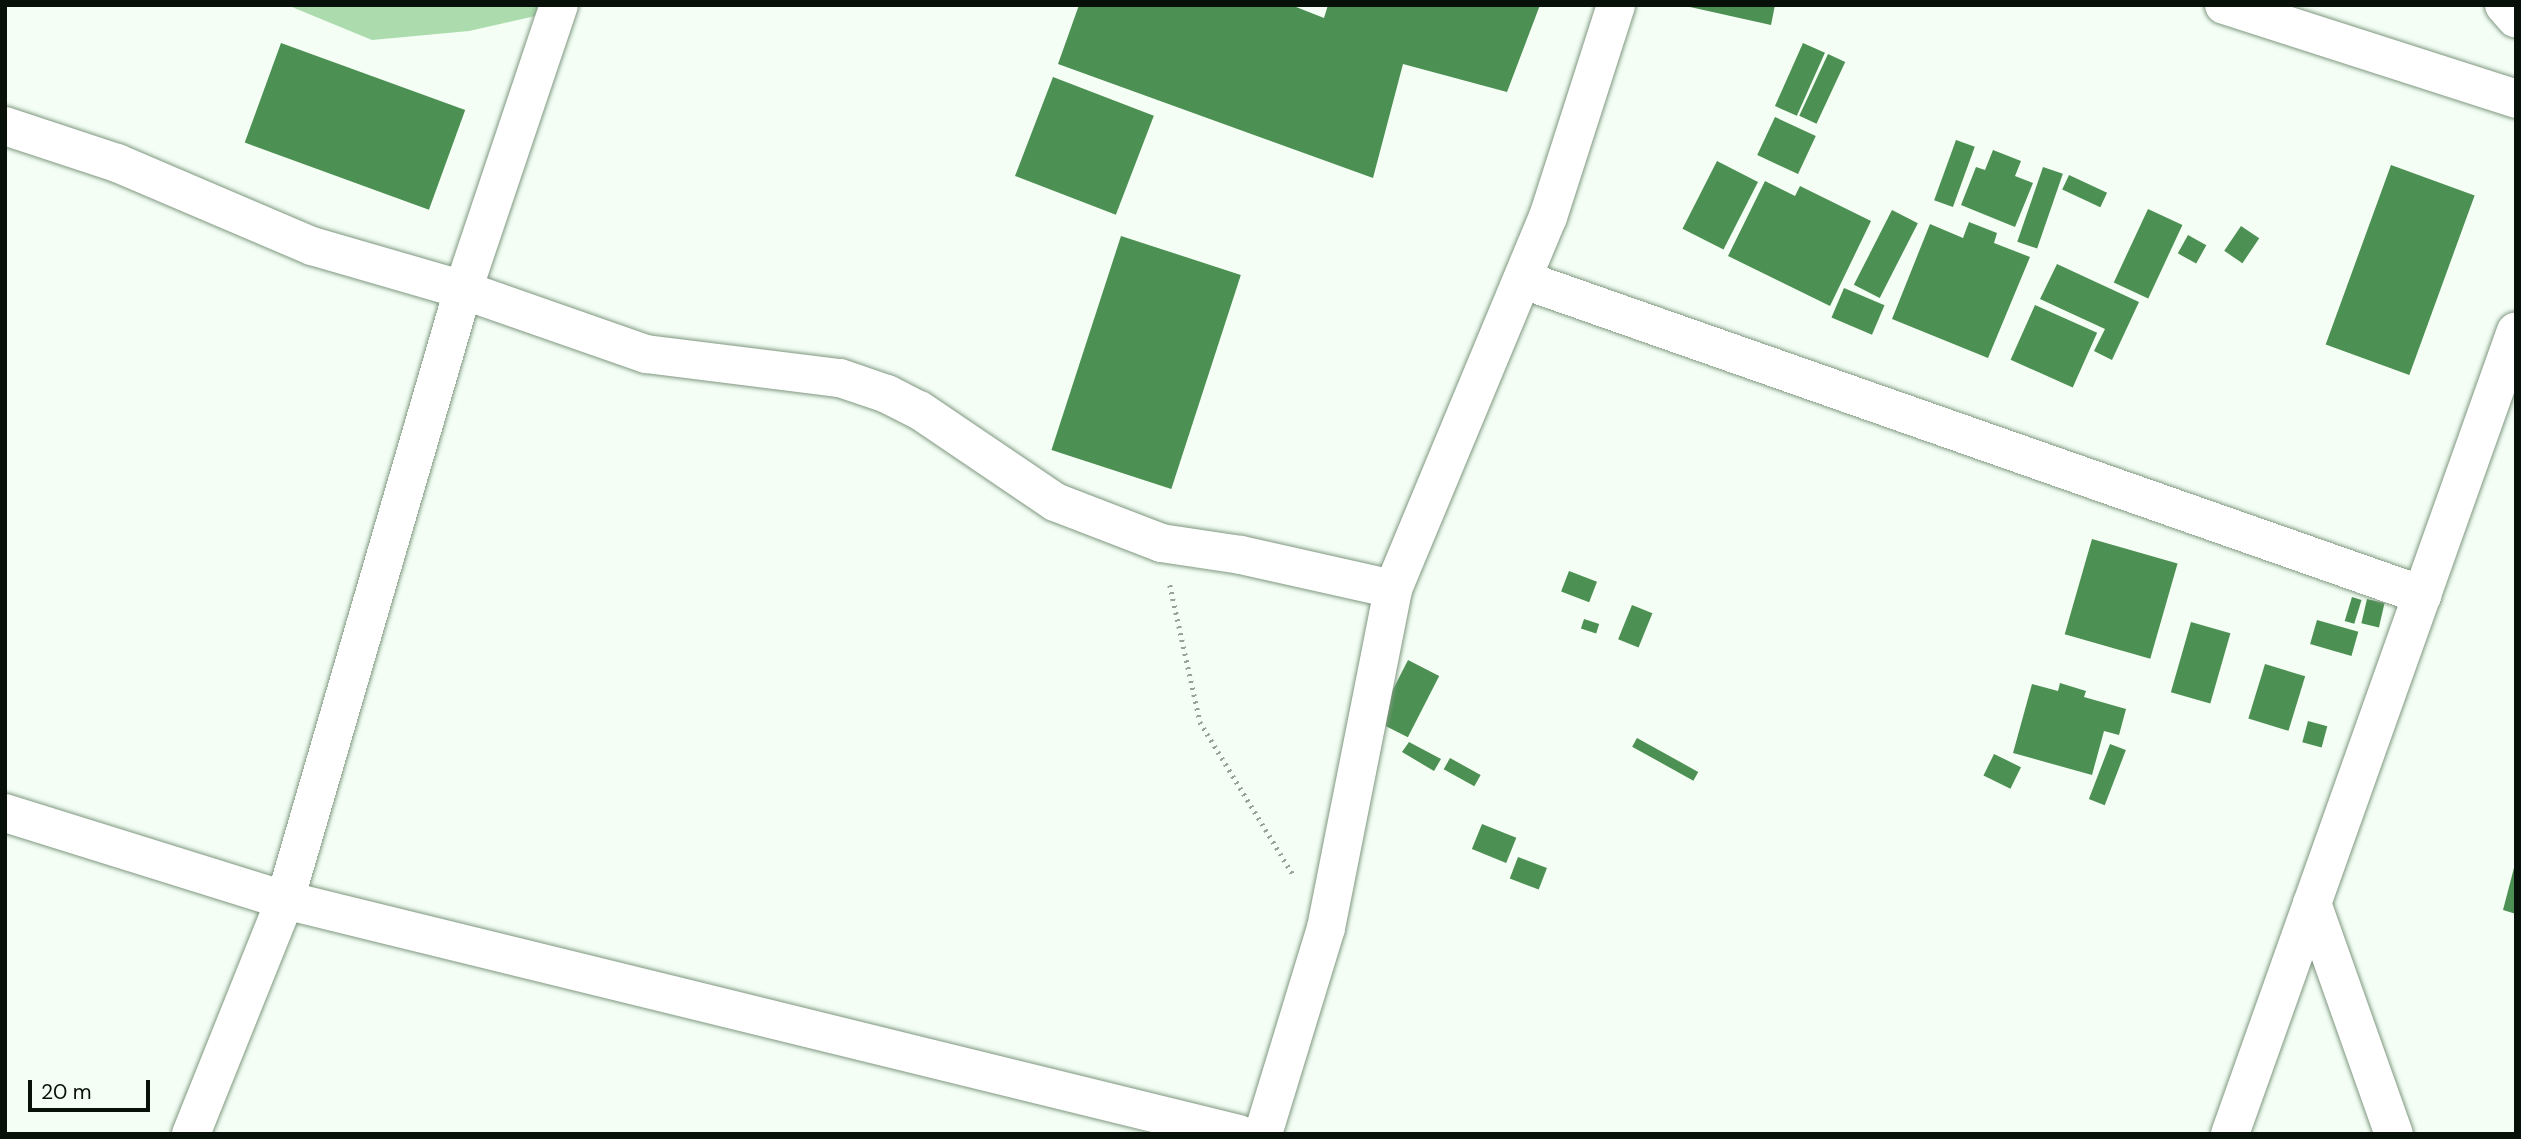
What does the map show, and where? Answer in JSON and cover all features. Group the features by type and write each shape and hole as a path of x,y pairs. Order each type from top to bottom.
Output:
{"street":[{"path":"191,1134 285,900 463,290 559,5"},
{"path":"1263,1134 1326,928 1393,589 1524,280 1577,136 1616,5"},
{"path":"2224,5 2516,99"},
{"path":"2504,5 2516,19"},
{"path":"5,126 117,163 312,246 463,290 646,354 840,379 887,394 919,410 1055,502 1161,543 1241,555 1393,589"},
{"path":"1524,280 2422,595"},
{"path":"2230,1134 2516,331"},
{"path":"5,813 285,900 1239,1134"},
{"path":"2312,904 2393,1134"}],"path":[{"path":"1161,543 1200,722 1326,928"}],"green space":[{"path":"287,5 561,5 553,12 469,31 372,40"}],"building":[{"path":"1079,5 1291,5 1324,18 1328,5 1540,5 1507,92 1403,64 1373,178 1058,64"},
{"path":"1681,5 1775,5 1771,25"},
{"path":"281,43 465,110 429,210 245,143"},
{"path":"1803,43 1825,53 1797,116 1775,106"},
{"path":"1828,54 1845,62 1816,124 1799,116"},
{"path":"1053,77 1154,116 1116,215 1015,176"},
{"path":"1775,117 1816,136 1798,174 1757,155"},
{"path":"1956,140 1975,147 1953,207 1934,200"},
{"path":"1993,150 2021,161 2015,176 2033,183 2015,227 1961,205 1976,167 1985,170"},
{"path":"1717,161 1758,182 1723,250 1682,229"},
{"path":"2391,165 2475,195 2409,375 2326,344"},
{"path":"2043,167 2063,174 2037,249 2017,242"},
{"path":"2069,175 2107,193 2100,207 2062,190"},
{"path":"1765,181 1795,196 1800,186 1871,221 1830,306 1728,256"},
{"path":"2148,209 2182,225 2148,298 2114,282"},
{"path":"1892,210 1918,223 1880,298 1854,285"},
{"path":"1969,222 1997,233 1994,243 2030,257 1988,358 1892,319 1930,224 1963,238"},
{"path":"2241,226 2259,238 2242,263 2224,251"},
{"path":"2188,235 2206,245 2196,264 2178,253"},
{"path":"1121,236 1241,275 1171,489 1051,450"},
{"path":"2057,264 2139,302 2112,360 2094,351 2105,329 2040,299"},
{"path":"1844,288 1885,305 1872,335 1831,317"},
{"path":"2035,305 2097,333 2073,387 2011,360"},
{"path":"2092,539 2178,564 2150,659 2065,634"},
{"path":"1569,571 1597,582 1589,602 1561,592"},
{"path":"2352,597 2362,600 2354,624 2345,621"},
{"path":"2367,599 2385,603 2379,627 2361,623"},
{"path":"1632,605 1652,613 1639,648 1618,639"},
{"path":"1584,619 1599,624 1596,633 1581,629"},
{"path":"2317,620 2358,632 2351,656 2310,644"},
{"path":"2191,622 2230,633 2210,703 2171,692"},
{"path":"1408,660 1439,676 1408,737 1377,721"},
{"path":"2265,664 2305,676 2288,731 2248,719"},
{"path":"2060,683 2086,691 2084,697 2126,709 2119,735 2104,731 2092,775 2013,753 2032,684 2058,691"},
{"path":"2308,721 2327,726 2322,747 2302,742"},
{"path":"1637,738 1698,772 1693,781 1632,747"},
{"path":"1409,742 1441,759 1434,771 1402,752"},
{"path":"2110,744 2126,750 2105,805 2089,799"},
{"path":"1994,754 2021,767 2010,789 1983,776"},
{"path":"1450,758 1481,775 1474,786 1444,769"},
{"path":"1482,824 1516,838 1506,863 1472,849"},
{"path":"1518,857 1547,868 1539,890 1510,878"},
{"path":"2516,864 2516,914 2503,910"}]}
